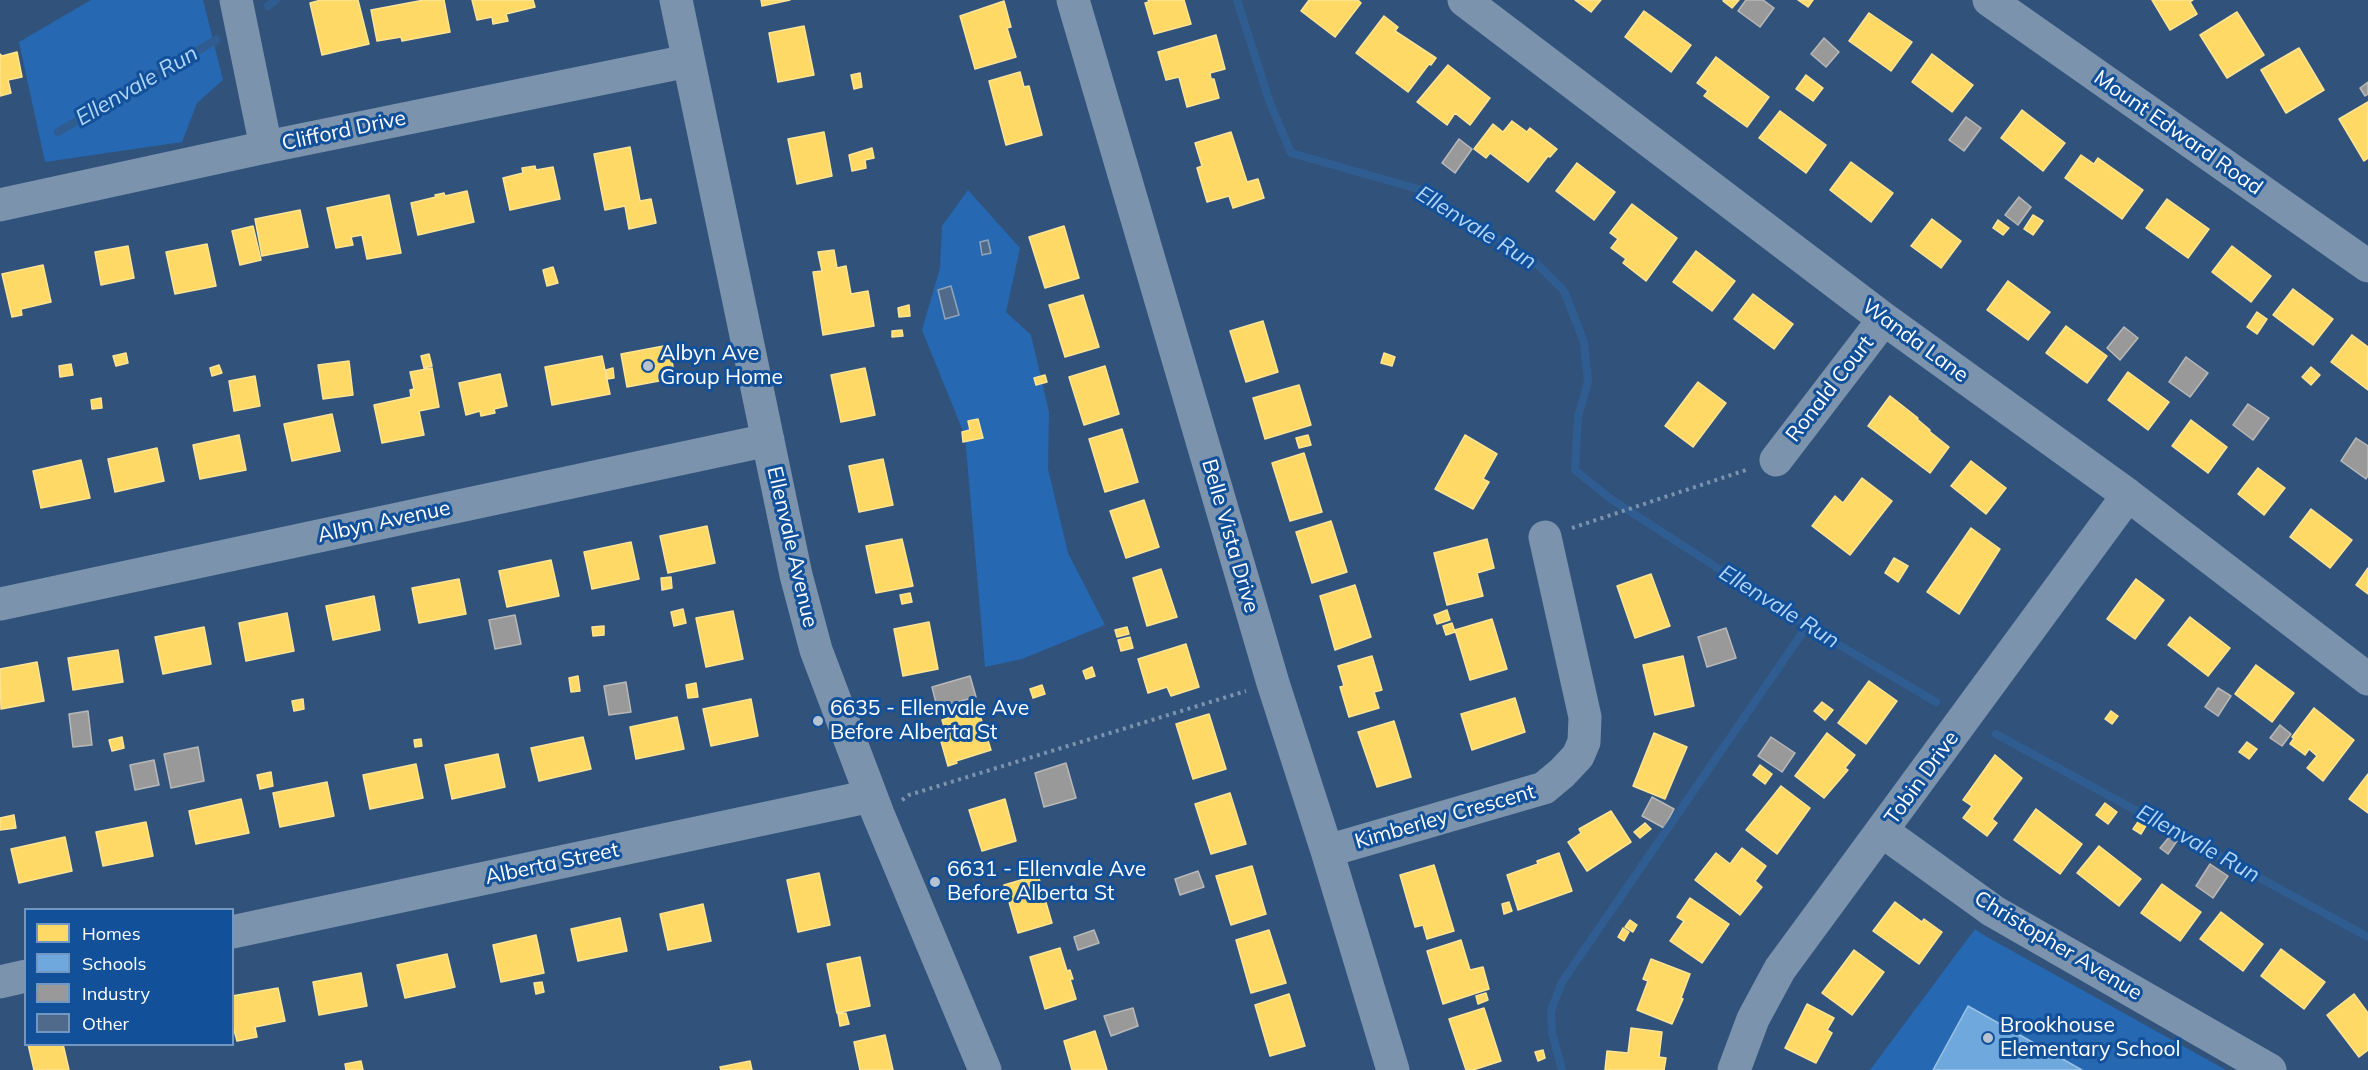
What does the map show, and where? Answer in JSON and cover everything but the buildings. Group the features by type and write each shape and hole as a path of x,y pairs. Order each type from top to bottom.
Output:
{"street":[{"path":"236,0 266,147"},
{"name":"Ellenvale Avenue","path":"676,0 796,575 816,650 874,805 985,1070"},
{"name":"Belle Vista Drive","path":"1073,0 1273,683 1327,851 1393,1070"},
{"name":"Wanda Lane","path":"1464,0 1884,319 2128,495 2368,679"},
{"name":"Mount Edward Road","path":"1989,0 2368,266"},
{"name":"Clifford Drive","path":"0,205 266,147 688,61"},
{"name":"Ronald Court","path":"1776,460 1884,319"},
{"name":"Albyn Avenue","path":"0,604 768,440"},
{"name":"Tobin Drive","path":"1734,1070 1753,1018 1780,969 2128,495"},
{"name":"Kimberley Crescent","path":"1327,851 1544,788 1563,773 1578,756 1584,742 1585,717 1545,537"},
{"name":"Alberta Street","path":"234,932 874,805"},
{"name":"Christopher Avenue","path":"1882,831 1993,910 2270,1070"},
{"path":"0,982 24,976"}],"path":[{"path":"1604,518 1776,460"},
{"path":"874,805 1273,683"}],"shaded area":[{"path":"91,0 203,0 223,80 197,103 182,142 45,162 19,42"},
{"path":"968,190 1020,248 1006,312 1031,335 1049,412 1048,469 1068,553 1105,625 1022,659 985,667 965,436 922,330 940,268 942,226"},
{"path":"1975,929 1980,933 2226,1070 1870,1070"}],"waterway":[{"name":"Ellenvale Run","path":"268,6 276,0"},
{"name":"Ellenvale Run","path":"1237,0 1270,103 1291,153 1418,189 1537,264 1564,291 1584,342 1588,382 1578,417 1575,470 1611,499 1807,626 1936,702"},
{"name":"Ellenvale Run","path":"58,132 216,40"},
{"path":"1562,1070 1552,1033 1551,1011 1562,982 1807,626"},
{"name":"Ellenvale Run","path":"1996,734 2368,937"}],"place":[{"name":"Albyn Ave Group Home","path":"648,366"},
{"name":"6635 - Ellenvale Ave Before Alberta St","path":"818,721"},
{"name":"6631 - Ellenvale Ave Before Alberta St","path":"935,882"},
{"name":"Brookhouse Elementary School","path":"1988,1038"}]}
